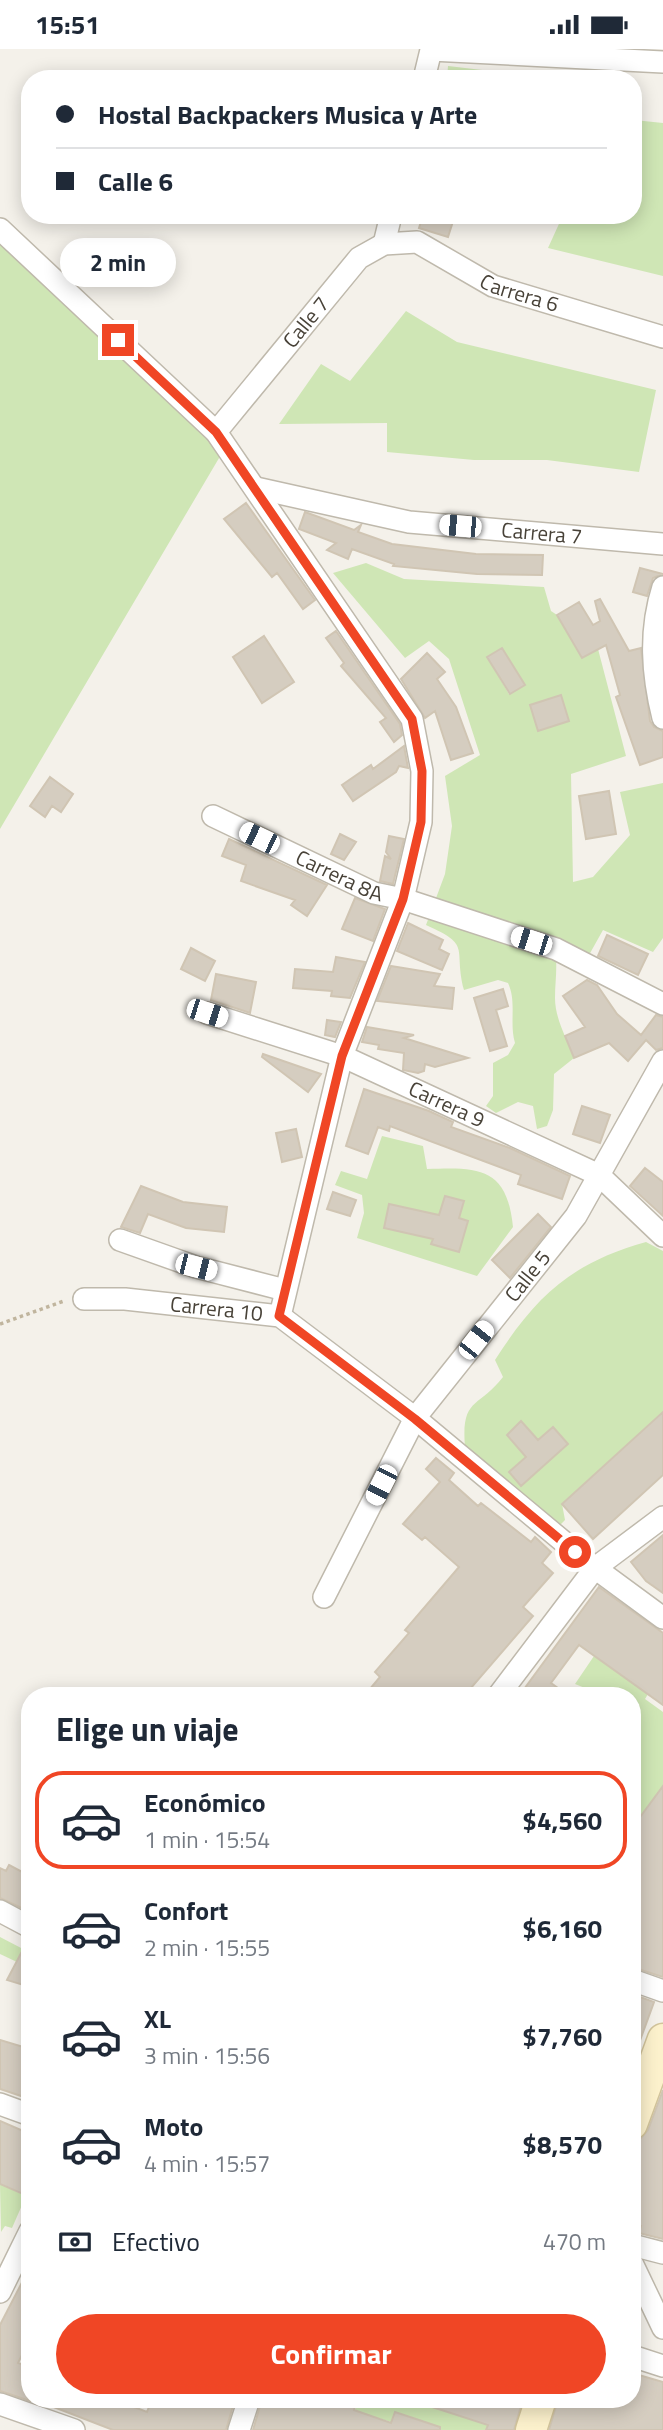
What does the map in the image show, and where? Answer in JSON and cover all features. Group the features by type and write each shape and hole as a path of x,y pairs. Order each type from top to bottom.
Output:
{"main road":[{"path":"641,2099 663,2039"},
{"path":"531,2430 538,2408"}],"street":[{"path":"426,70 431,50 663,62"},
{"path":"384,244 389,224"},
{"path":"0,229 216,432 412,719 422,771 421,822 403,899 342,1056 279,1316"},
{"name":"Carrera 6","path":"384,244 417,242 493,286 663,337"},
{"name":"Calle 7","path":"216,432 359,258 384,244"},
{"name":"Carrera 7","path":"256,488 410,522 663,544"},
{"path":"663,587 652,643 655,685 663,718"},
{"name":"Carrera 8A","path":"213,815 374,893 403,899 556,949 663,1004"},
{"name":"Carrera 9","path":"207,1013 342,1056 598,1175 663,1236"},
{"name":"Calle 5","path":"324,1597 415,1419 576,1216 663,1061"},
{"path":"120,1240 196,1267 285,1290"},
{"name":"Carrera 10","path":"84,1299 125,1299 279,1316 415,1419 595,1568 663,1618"},
{"path":"506,1687 595,1568 663,1517"},
{"path":"0,1911 21,1922"},
{"path":"641,1983 663,1991"},
{"path":"0,2104 21,2112"},
{"path":"641,2247 663,2253"},
{"path":"0,2292 21,2249"},
{"path":"641,2282 663,2328"},
{"path":"641,2359 663,2366"},
{"path":"0,2404 74,2430"},
{"path":"239,2430 246,2408"}],"path":[{"path":"0,1324 68,1300 84,1299"}],"green space":[{"path":"448,66 482,70 448,70"},
{"path":"642,121 663,123 663,276 548,248 559,224 642,224"},
{"path":"0,237 222,453 0,829"},
{"path":"406,311 457,342 656,390 639,472 547,460 474,460 387,452 387,423 279,424 321,364 350,381"},
{"path":"366,563 404,579 544,587 551,611 557,615 582,658 598,649 626,756 571,774 573,882 593,877 630,835 620,792 663,783 663,938 653,952 603,930 589,955 556,957 556,1006 574,1058 554,1074 553,1110 547,1126 537,1129 533,1106 518,1102 496,1113 486,1106 493,1096 493,1063 508,1055 515,1043 511,990 508,983 498,980 464,990 456,943 426,925 445,874 452,826 445,776 480,755 449,659 429,641 405,658 333,573","holes":["502,648 524,685 509,694 487,657","561,695 569,721 538,731 530,705"]},
{"path":"382,1136 423,1146 427,1169 475,1171 497,1182 510,1207 513,1227 477,1276 357,1238 364,1213 362,1195 335,1185 341,1171 367,1179","holes":["445,1197 464,1202 459,1218 468,1221 459,1252 432,1244","420,1211 415,1235 384,1228"]},
{"path":"646,1242 663,1251 663,1412 562,1504 565,1520 556,1529 465,1447 466,1419 473,1405 503,1377 495,1360 541,1300 576,1272 620,1250","holes":["521,1421 538,1440 521,1486 526,1457 507,1435"]},
{"path":"621,1644 648,1694 645,1699 663,1712 663,1786 641,1816 641,1687 582,1687 575,1684 594,1656 606,1664"},
{"path":"0,1937 21,1948 17,1962 0,1954"},
{"path":"0,2184 21,2194 21,2207 12,2228 5,2226 1,2232"},
{"path":"356,2408 455,2408 488,2425 486,2430 409,2430 412,2418 395,2412 391,2422 355,2411"}],"building":[{"path":"420,224 452,224 448,237 419,228"},
{"path":"246,503 315,600 303,609 277,573 272,577 224,519"},
{"path":"305,512 354,530 361,525 358,532 392,544 476,554 543,555 542,575 477,574 393,566 394,564 352,549 348,559 327,550 336,543 299,529"},
{"path":"640,568 663,574 653,578 647,596 633,592"},
{"path":"600,599 629,651 641,648 650,721 654,727 663,731 663,757 640,765 616,697 620,695 606,645 582,658 557,615 579,602 593,625 600,621 595,601"},
{"path":"336,631 400,724 402,735 394,742 380,722 386,718 341,666 344,663 326,638"},
{"path":"264,636 294,682 262,703 233,657"},
{"path":"502,648 525,685 510,694 487,657"},
{"path":"427,653 445,672 437,679 456,707 473,753 451,760 435,711 425,718 401,679"},
{"path":"561,695 569,721 538,731 530,705"},
{"path":"404,746 408,768 399,766 396,772 353,801 342,785 371,765 373,769"},
{"path":"50,777 73,794 61,812 52,806 45,817 30,806"},
{"path":"609,791 616,834 586,839 579,796"},
{"path":"340,834 356,842 344,860 331,854"},
{"path":"389,836 404,839 393,884 380,881 385,856 391,859 386,852"},
{"path":"229,839 327,885 307,916 291,905 295,900 241,881 246,865 222,856"},
{"path":"355,898 385,909 373,941 342,929"},
{"path":"408,923 443,940 439,949 449,954 442,970 397,951"},
{"path":"607,935 648,954 638,975 598,956"},
{"path":"191,948 215,961 205,981 181,969"},
{"path":"336,957 365,962 350,998 331,996 332,991 293,988 295,969 333,972"},
{"path":"391,966 440,974 434,986 454,988 452,1009 377,1001"},
{"path":"216,974 256,982 250,1013 211,1000"},
{"path":"587,980 597,985 617,1014 641,1035 656,1015 663,1017 663,1048 656,1050 646,1040 628,1061 609,1043 574,1058 565,1036 585,1027 563,996"},
{"path":"503,989 508,1006 496,1010 507,1046 490,1051 474,998"},
{"path":"327,1020 341,1022 335,1037 325,1035"},
{"path":"367,1027 414,1035 404,1038 468,1058 435,1067 425,1064 424,1071 418,1073 403,1070 404,1053 378,1049 379,1045 362,1042"},
{"path":"263,1054 321,1074 308,1092 262,1057"},
{"path":"364,1089 429,1111 453,1122 451,1127 510,1148 570,1176 562,1199 518,1184 521,1175 390,1126 389,1131 378,1127 368,1154 346,1146"},
{"path":"582,1106 610,1115 600,1143 573,1134"},
{"path":"296,1129 302,1157 282,1162 276,1133"},
{"path":"645,1168 663,1182 663,1216 630,1186"},
{"path":"141,1186 183,1202 227,1207 224,1232 186,1228 148,1214 140,1233 121,1227"},
{"path":"333,1192 356,1200 350,1216 327,1209"},
{"path":"445,1196 464,1201 459,1218 468,1221 459,1252 431,1244 433,1239 384,1228 389,1204 439,1215"},
{"path":"538,1214 551,1227 510,1278 492,1260"},
{"path":"663,1412 663,1475 593,1539 562,1504"},
{"path":"521,1421 538,1440 553,1427 568,1444 521,1486 509,1472 526,1457 507,1435"},
{"path":"436,1458 454,1473 449,1480 478,1506 481,1503 531,1542 535,1537 551,1552 542,1563 553,1573 523,1607 533,1616 472,1687 372,1687 380,1677 375,1672 409,1633 405,1630 459,1567 425,1537 422,1540 403,1524 440,1482 426,1469"},
{"path":"663,1535 663,1593 646,1581 631,1562"},
{"path":"599,1587 663,1633 663,1705 579,1645 551,1683 557,1687 526,1687"},
{"path":"663,1786 663,1977 641,1970 641,1816"},
{"path":"9,1865 21,1871 21,1908 0,1898 0,1868 6,1871"},
{"path":"21,1953 21,1984 7,1980"},
{"path":"641,1997 654,2002 641,2038"},
{"path":"0,2040 21,2046 21,2096 0,2089"},
{"path":"663,2090 663,2239 641,2234 641,2138 648,2130"},
{"path":"0,2121 21,2130 21,2193 0,2184"},
{"path":"21,2284 21,2357 18,2363 21,2364 21,2398 0,2391 0,2325"},
{"path":"641,2376 663,2382 663,2430 549,2430 555,2408 641,2408"},
{"path":"56,2408 137,2408 147,2412 149,2408 232,2408 226,2430 113,2430"},
{"path":"259,2408 355,2408 391,2423 395,2412 440,2427 440,2430 253,2430"},
{"path":"435,2408 520,2408 514,2430 486,2430 488,2425"}],"route":[{"path":"118,340 216,432 256,488 412,719 422,771 421,822 403,899 342,1056 279,1316 415,1419 575,1552"}]}
